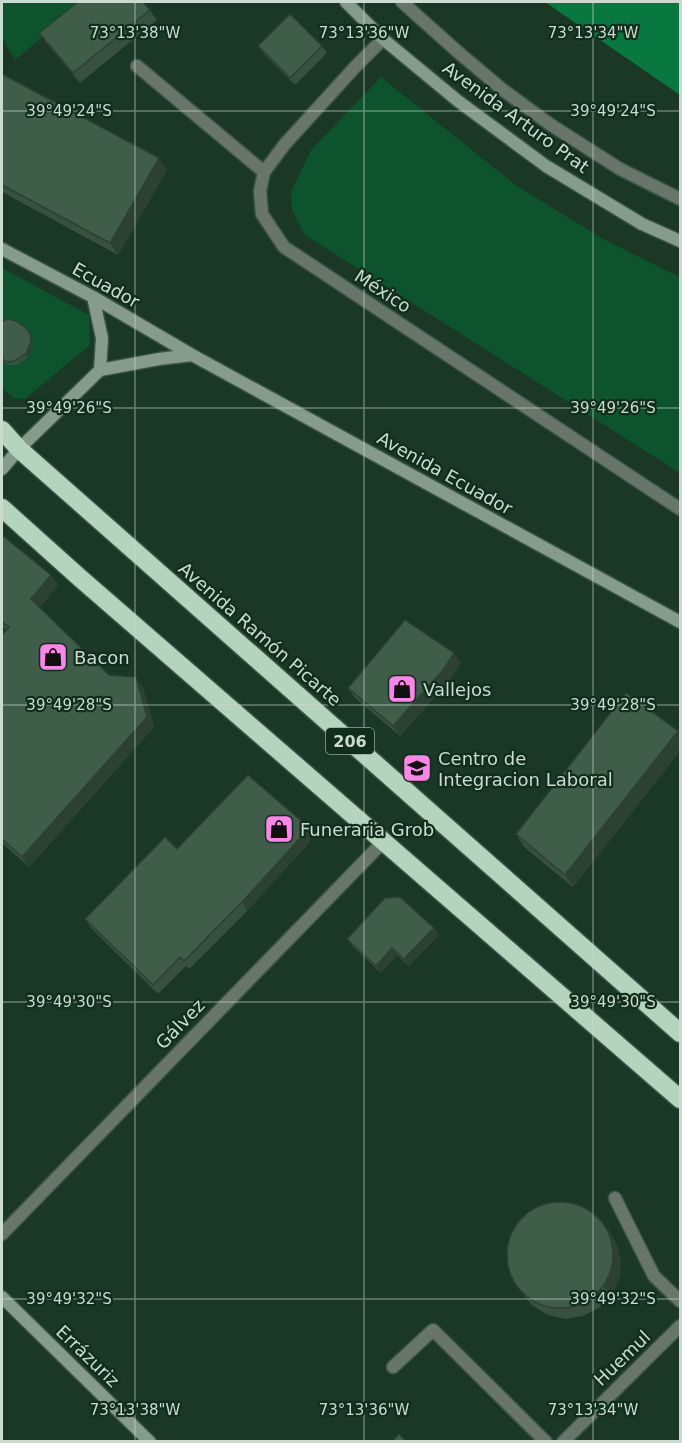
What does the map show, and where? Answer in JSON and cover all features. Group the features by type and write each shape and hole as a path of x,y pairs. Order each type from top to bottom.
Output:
{"highway":[{"name":"Avenida Ramón Picarte","path":"2,430 19,449 681,1034"},
{"path":"2,507 80,578 681,1099"}],"main road":[{"name":"Avenida Arturo Prat","path":"346,2 384,39 458,101 546,166 642,224 681,241"},
{"name":"Ecuador","path":"2,249 93,297 192,355"},
{"path":"93,297 102,338 100,370"},
{"path":"2,468 100,370 159,358 192,355"},
{"name":"Avenida Ecuador","path":"192,355 681,622"},
{"name":"Errázuriz","path":"2,1297 150,1442"}],"street":[{"path":"402,2 503,90 551,125 620,169 681,199"},
{"path":"137,66 264,172 293,135 384,39"},
{"name":"México","path":"264,172 260,191 261,214 284,247 681,509"},
{"name":"Gálvez","path":"2,1234 384,841"},
{"path":"615,1198 654,1276 681,1301"},
{"name":"Huemul","path":"563,1442 681,1326"},
{"path":"393,1367 433,1330 546,1442"}],"shaded area":[{"path":"2,2 85,2 15,60 2,38"},
{"path":"545,2 680,2 680,95"},
{"path":"381,77 517,186 605,240 680,277 680,473 305,235 292,210 291,192 311,150"},
{"path":"2,268 89,315 90,345 25,399 13,398 2,387"}],"building":[{"path":"78,2 143,2 150,10 73,73 39,33"},
{"path":"290,14 322,46 290,78 258,46"},
{"path":"2,74 159,158 110,243 2,185"},
{"path":"9,319 27,329 31,341 26,354 7,362 2,359 2,321"},
{"path":"2,535 51,575 31,599 109,675 136,677 147,717 22,857 2,839 2,635 9,627 2,622"},
{"name":"Vallejos","path":"405,620 454,653 443,670 393,726 348,688"},
{"path":"626,693 678,731 565,875 516,834"},
{"path":"248,775 306,825 303,835 184,961 180,957 153,985 85,919 165,837 177,849"},
{"path":"400,897 434,928 404,959 392,948 376,966 347,939 385,898"},
{"path":"560,1202 580,1206 598,1217 609,1235 613,1255 609,1275 598,1293 580,1304 560,1308 540,1304 522,1293 511,1275 507,1255 511,1235 522,1217 540,1206"},
{"path":"399,1434 407,1442 392,1442"}],"place":[{"name":"Bacon","path":"53,657"},
{"name":"Vallejos","path":"402,689"},
{"name":"Centro de Integracion Laboral","path":"417,768"},
{"name":"Funeraria Grob","path":"279,829"}]}
